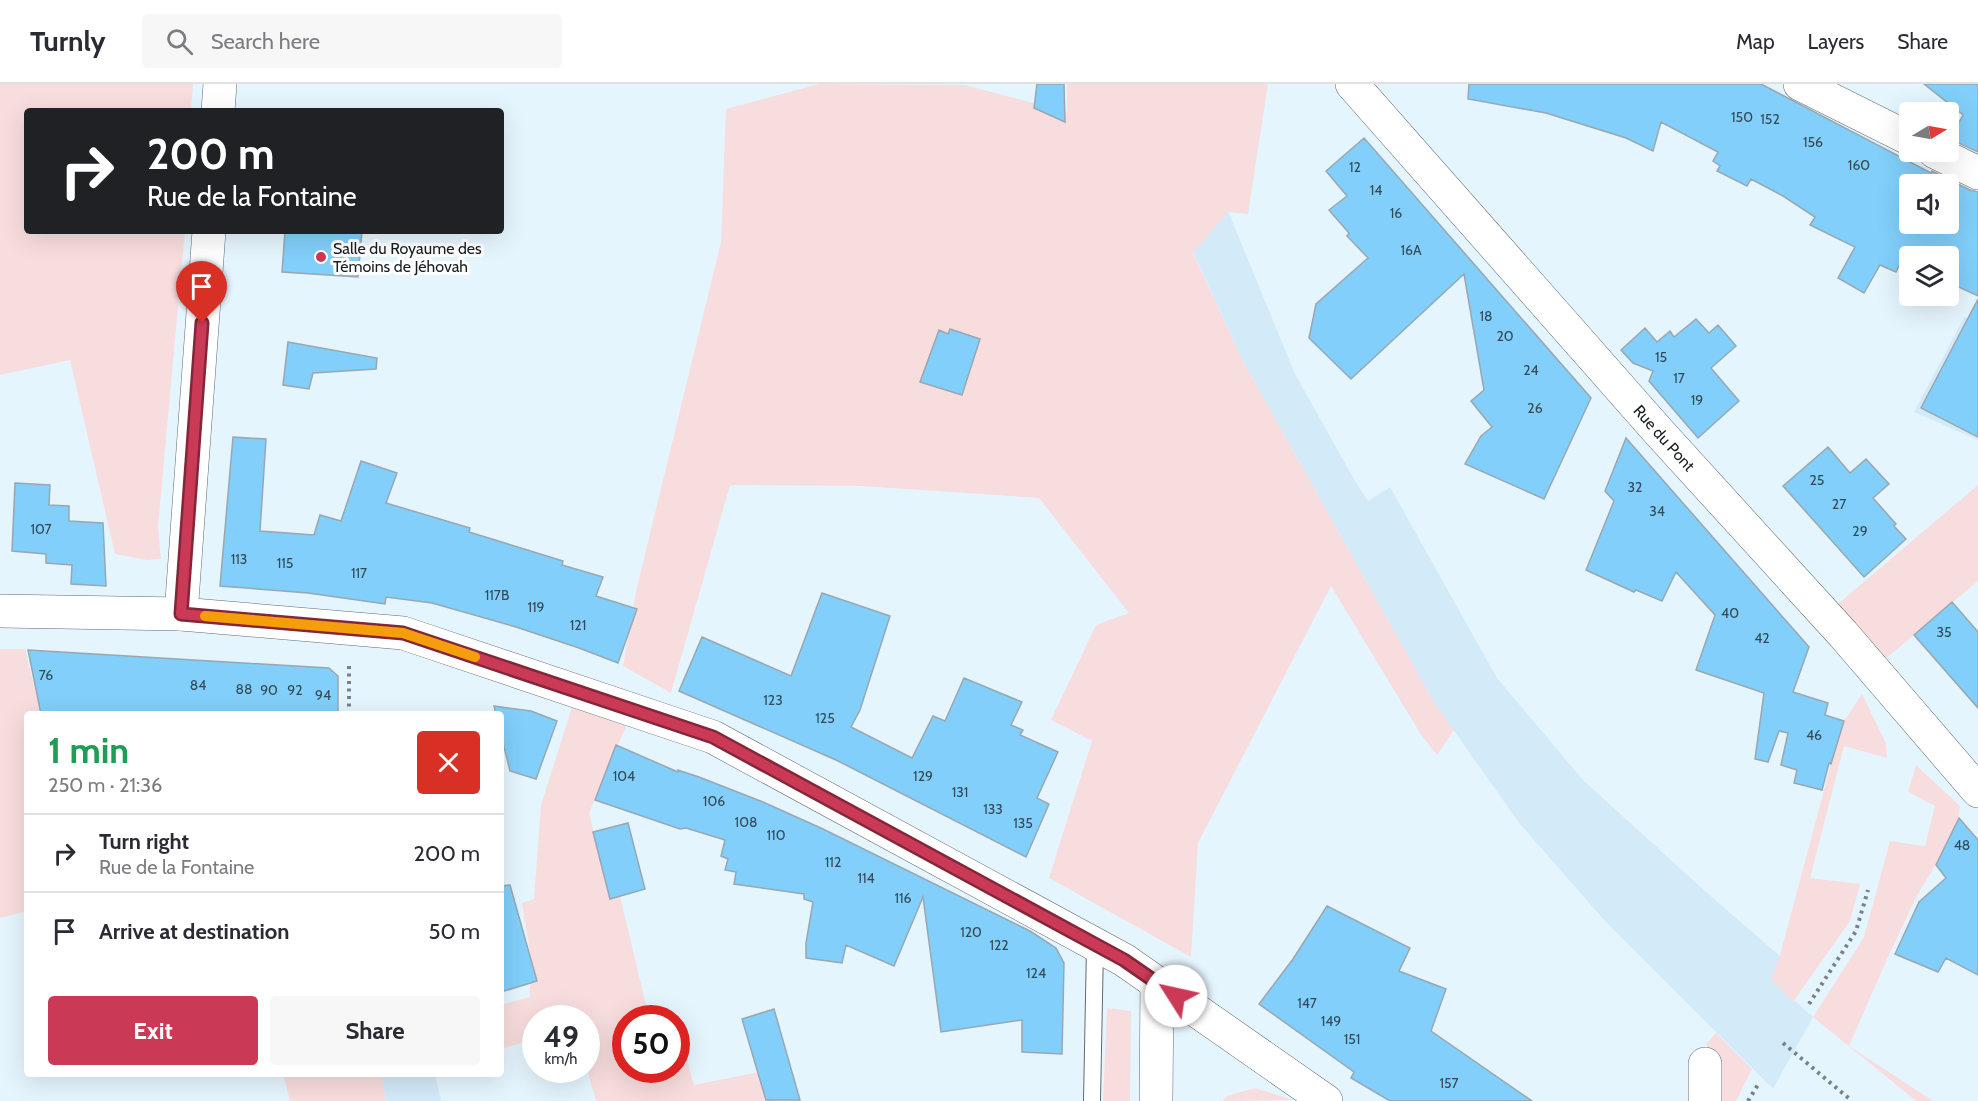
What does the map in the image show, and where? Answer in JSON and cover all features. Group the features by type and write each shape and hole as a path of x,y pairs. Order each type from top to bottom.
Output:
{"main road":[{"path":"218,108 220,84"},
{"name":"Rue du Pont","path":"1352,84 1978,790"},
{"path":"1800,84 1899,134"},
{"path":"1955,162 1978,173"},
{"path":"181,614 209,234"},
{"path":"0,610 181,614 403,633 713,737 1124,960 1326,1101"},
{"path":"1156,1101 1157,983"},
{"path":"1705,1064 1705,1101"}],"lane":[{"path":"1092,1101 1095,946"}],"path":[{"path":"349,711 350,628"},
{"path":"1809,1004 1856,931 1868,890"},
{"path":"1783,1044 1852,1101"},
{"path":"1748,1101 1759,1083"}],"shaded area":[{"path":"0,84 193,84 191,108 24,108 24,234 185,234 158,527 161,559 147,560 115,554 70,360 0,375"},
{"path":"819,84 965,85 1067,112 1067,84 1268,84 1248,214 1228,212 1193,253 1244,363 1435,704 1454,730 1437,755 1420,733 1331,586 1198,843 1191,957 1049,878 1092,741 1051,720 1096,625 1129,613 1039,498 861,486 730,485 671,693 623,666 637,587 721,242 726,109"},
{"path":"1228,211 1295,374 1355,481 1368,501 1390,487 1497,678 1583,780 1780,956 1771,980 1813,1017 1773,1089 1605,921 1520,824 1435,704 1244,363 1193,252"},
{"path":"1964,317 1978,322 1978,440 1914,412"},
{"path":"1978,485 1978,581 1883,661 1833,608"},
{"path":"0,649 25,649 40,711 24,711 24,912 0,918"},
{"path":"1862,694 1886,743 1887,758 1844,746 1810,878 1860,884 1850,921 1793,1002 1771,980 1780,955 1844,721"},
{"path":"572,707 627,724 589,813 610,898 620,896 646,1005 612,1005 612,1083 690,1083 690,1071 694,1085 764,1071 775,1101 596,1101 591,1083 600,1083 600,1005 522,1005 522,1043 504,1048 504,1004 530,997 530,952 522,903 534,899 541,805"},
{"path":"1916,765 1960,806 1958,819 1948,844 1905,920 1849,1046 1933,1101 1916,1101 1813,1017 1864,937 1890,841 1925,846 1935,806 1908,792"},
{"path":"1107,1008 1131,1011 1130,1101 1103,1101"},
{"path":"1716,1033 1752,1069 1736,1101 1720,1101 1720,1067 1706,1044"},
{"path":"284,1077 382,1077 386,1101 290,1101"},
{"path":"382,1077 436,1077 441,1101 386,1101"},
{"path":"1255,1088 1293,1100 1222,1101 1227,1096"}],"building":[{"path":"1037,84 1064,84 1065,122 1034,108"},
{"path":"1469,84 1761,84 1899,156 1899,162 1910,162 1931,173 1932,171 1938,174 1899,174 1899,234 1959,234 1959,184 1978,192 1978,296 1959,287 1959,246 1899,246 1899,266 1896,272 1880,265 1864,293 1838,278 1855,247 1810,225 1815,217 1783,196 1751,179 1747,186 1717,171 1720,166 1713,161 1718,152 1661,122 1653,151 1626,138 1546,113 1468,99"},
{"path":"1924,84 1978,84 1978,152 1959,143 1959,122 1963,115 1959,112 1959,102 1947,102"},
{"path":"1364,138 1591,398 1544,499 1465,464 1481,436 1492,427 1471,401 1484,390 1464,274 1351,379 1309,338 1316,304 1368,258 1347,236 1349,233 1329,210 1347,196 1326,171"},
{"name":"Salle du Royaume des Témoins de Jéhovah","path":"285,234 362,234 358,277 282,272"},
{"path":"1978,299 1978,437 1921,408"},
{"path":"1696,319 1709,333 1718,325 1736,346 1711,368 1739,401 1698,438 1649,381 1653,371 1633,363 1621,350 1645,328 1657,342 1670,331 1674,337"},
{"path":"950,329 980,339 962,395 920,382 939,330 948,334"},
{"path":"288,342 377,358 376,369 313,373 309,389 283,385"},
{"path":"233,437 266,439 260,531 314,535 320,515 341,521 361,461 397,473 386,503 470,528 469,532 563,561 562,565 603,577 596,596 637,609 618,663 516,627 432,603 386,597 385,604 308,593 220,586"},
{"path":"1626,438 1809,647 1793,692 1828,703 1825,715 1844,721 1822,790 1794,783 1797,770 1781,765 1788,733 1779,731 1768,762 1755,759 1764,693 1696,670 1715,615 1676,572 1662,601 1636,590 1634,592 1586,570 1614,501 1605,491"},
{"path":"1828,447 1850,473 1866,459 1889,484 1873,498 1906,539 1864,577 1783,486"},
{"path":"15,483 50,485 49,505 69,506 69,521 103,523 106,586 71,584 72,565 46,563 46,554 12,551"},
{"path":"822,593 890,616 860,710 851,727 912,758 933,716 945,721 964,678 1022,702 1011,725 1023,730 1020,735 1058,752 1037,798 1049,804 1026,857 836,760 679,691 702,637 791,676"},
{"path":"1952,602 1978,632 1978,708 1914,635"},
{"path":"28,650 329,668 338,676 338,711 40,711"},
{"path":"494,706 531,711 557,721 536,779 510,771 504,747 504,711 495,711"},
{"path":"616,745 678,772 678,770 699,777 763,802 823,829 1030,931 1056,948 1064,963 1062,1054 1022,1052 1022,1020 941,1032 923,897 894,966 846,945 842,963 806,958 806,943 813,902 804,899 804,894 734,884 736,872 725,870 728,859 721,856 725,840 686,828 680,829 595,800"},
{"path":"1959,818 1978,840 1978,975 1946,958 1938,972 1895,954 1919,902 1946,878 1936,865"},
{"path":"628,823 645,889 610,899 593,832"},
{"path":"510,885 537,981 504,991 504,886"},
{"path":"1327,906 1410,948 1399,971 1446,989 1431,1031 1532,1101 1390,1101 1351,1078 1354,1072 1259,1004 1293,959"},
{"path":"774,1009 800,1100 766,1100 742,1019"}],"slow traffic":[{"path":"205,616 403,633 475,657"}],"place":[{"name":"Salle du Royaume des Témoins de Jéhovah","path":"321,257"}],"route":[{"path":"202,323 181,614 403,633 713,737 1124,960 1176,996"}]}
